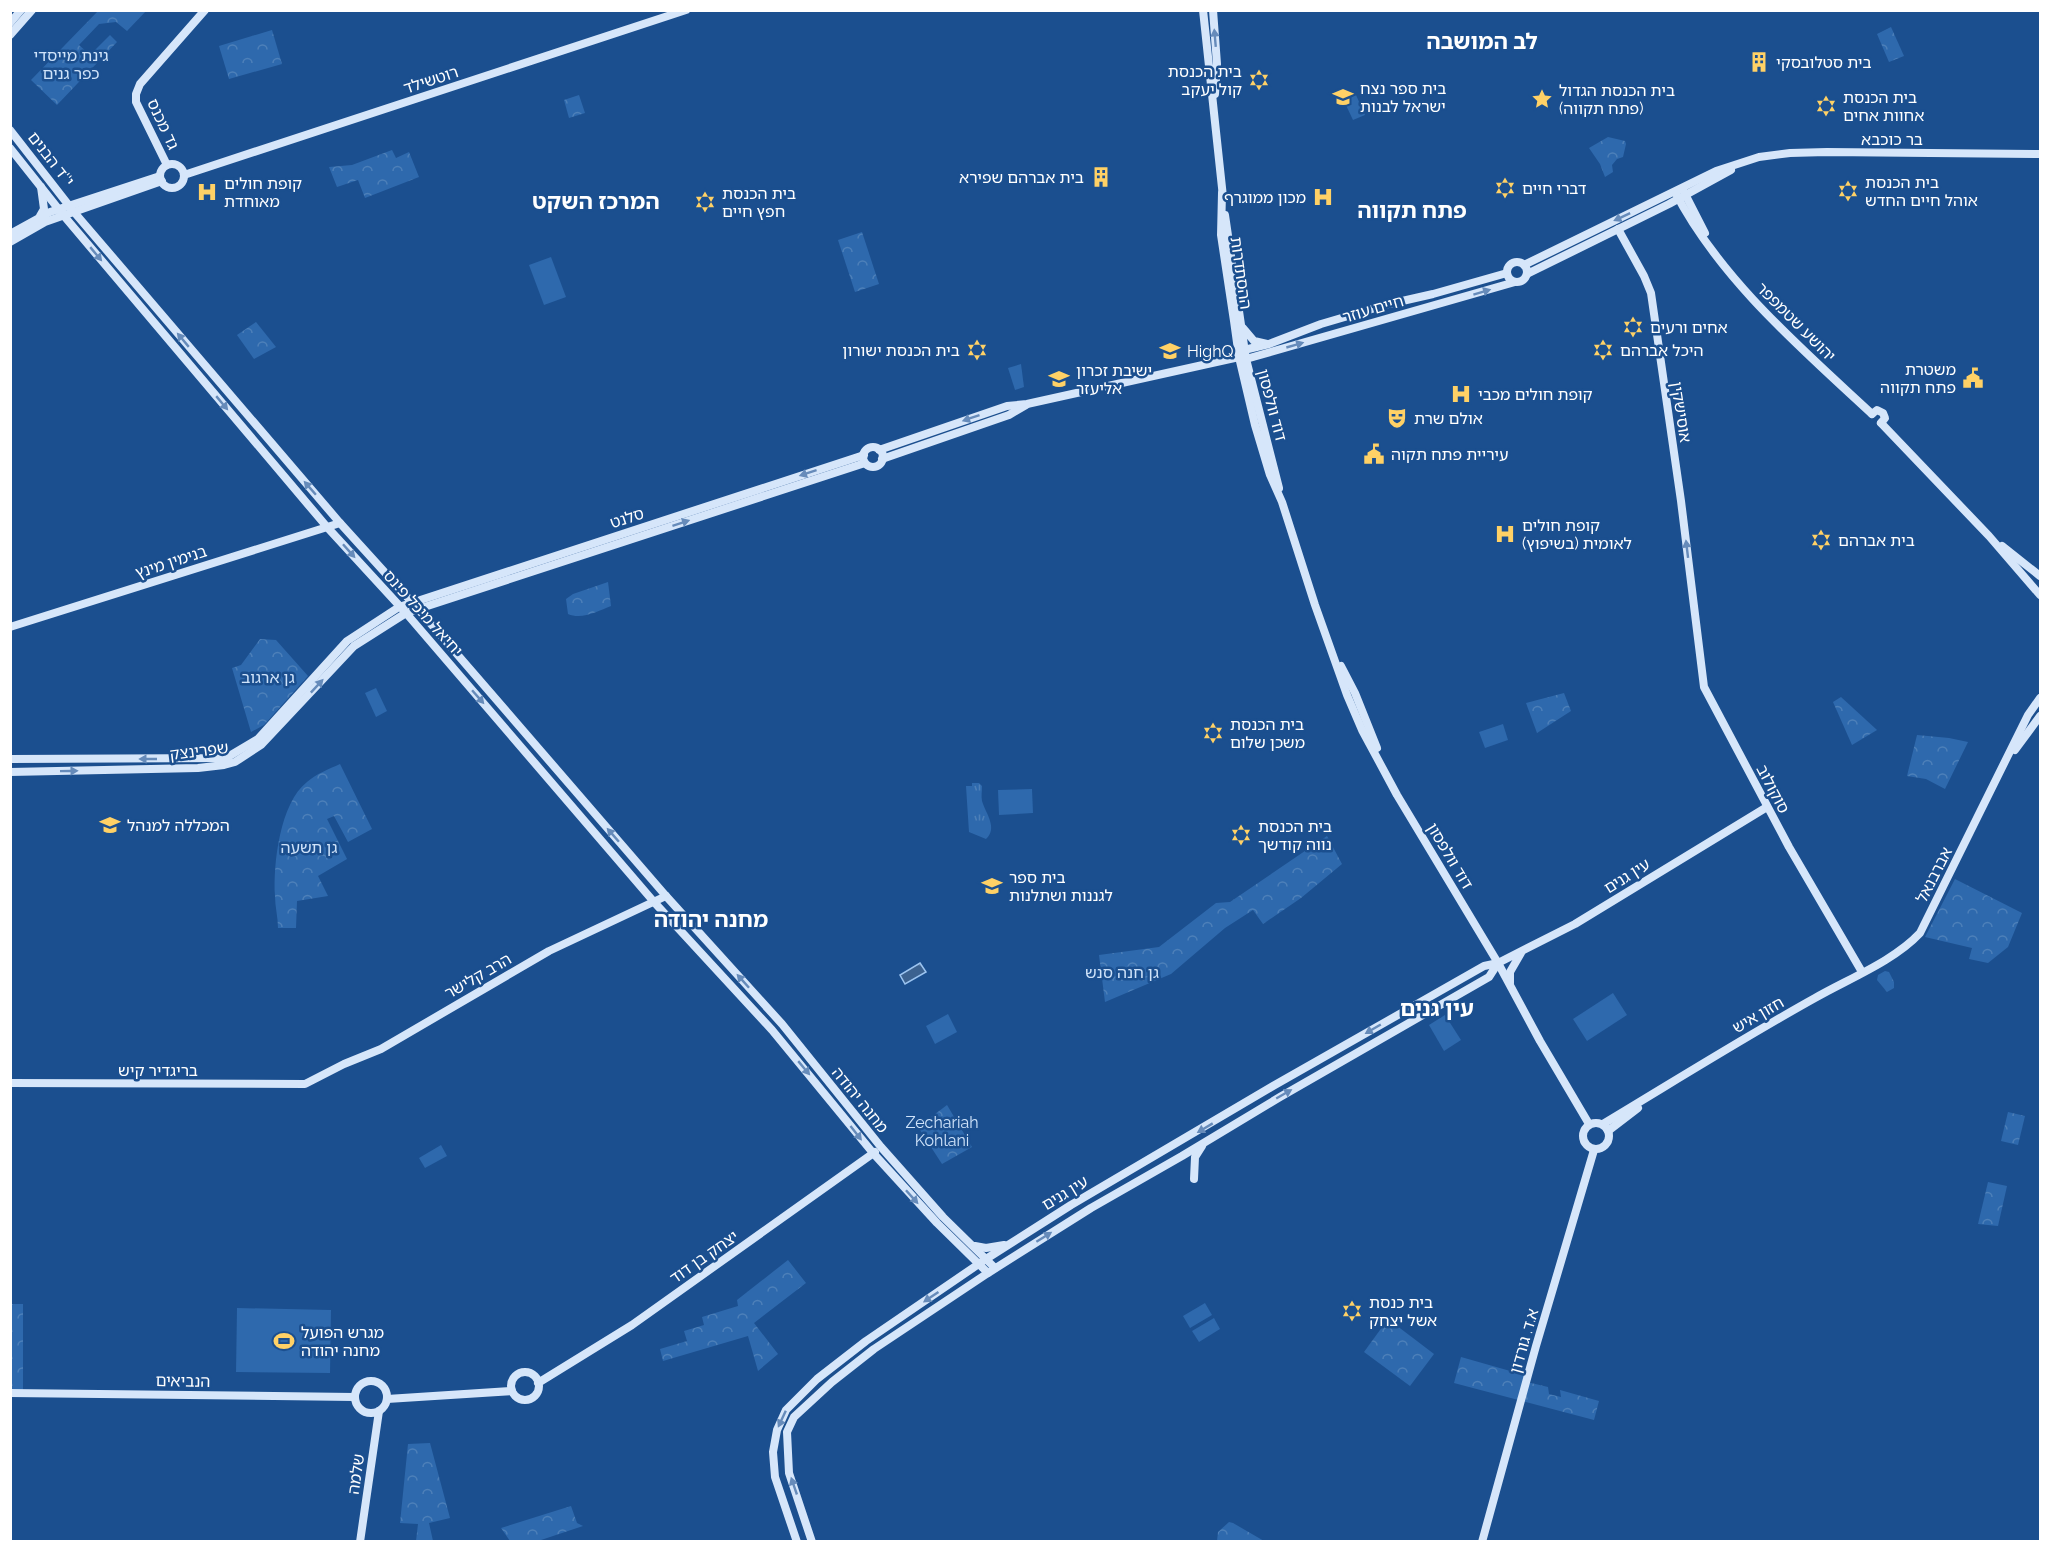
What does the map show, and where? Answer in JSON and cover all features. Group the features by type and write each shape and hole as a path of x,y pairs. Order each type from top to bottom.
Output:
{"street":[{"path":"10,23 21,10"},
{"path":"10,35 32,10"},
{"name":"גד מכנס","path":"167,165 136,102 136,94 140,84 205,10"},
{"name":"רוטשילד","path":"184,176 686,10"},
{"name":"ההסתדרות","path":"1203,10 1207,66 1214,107 1222,193 1241,325 1243,355"},
{"name":"ההסתדרות","path":"1213,10 1217,64 1214,107"},
{"name":"י''ד הבנים","path":"10,130 72,209"},
{"name":"י''ד הבנים","path":"10,148 61,212"},
{"name":"בר כוכבא","path":"1680,193 1716,171 1759,157 1790,153 2040,154"},
{"name":"גד מכנס","path":"161,179 162,169 167,165 178,165 184,176"},
{"path":"161,179 167,187 175,187 182,183 184,176"},
{"path":"10,234 40,216 72,209 161,179"},
{"path":"72,209 89,207 161,179"},
{"path":"40,216 44,209 41,186"},
{"name":"ההסתדרות","path":"1222,193 1221,235 1243,355"},
{"path":"1527,274 1524,265 1519,262 1508,267 1509,279 1521,282 1527,274 1669,204 1680,193"},
{"path":"1524,265 1680,193"},
{"name":"יהושע שטמפפר","path":"1680,193 1683,208 1708,243"},
{"name":"יהושע שטמפפר","path":"1680,193 1722,266 1789,336 1872,414 1873,422 1881,423 1989,536"},
{"path":"1669,204 1678,204 1683,208"},
{"path":"84,223 83,213 89,207"},
{"name":"יחיאל מיכל פינס","path":"72,209 340,523 415,606 666,896 783,1024"},
{"path":"10,242 61,212"},
{"name":"יחיאל מיכל פינס","path":"61,212 327,527 406,613 654,902 772,1030"},
{"name":"אוסישקין","path":"1618,229 1649,289 1655,316 1694,608"},
{"name":"חיים עוזר","path":"1243,355 1321,324 1507,273"},
{"name":"חיים עוזר","path":"1027,404 1243,355 1515,282"},
{"path":"1241,325 1246,334 1254,340 1268,345"},
{"name":"דוד וולפסון","path":"1243,355 1261,445 1333,655 1355,693 1380,761 1397,795 1498,963"},
{"path":"1027,404 1009,415 882,459 876,466 870,467 865,459 871,448 879,450 1007,406 1027,404"},
{"path":"879,450 882,459"},
{"name":"סלנט","path":"399,607 415,606 865,459"},
{"path":"312,532 316,524 315,513"},
{"name":"בנימין מינץ","path":"10,627 340,523"},
{"path":"1989,536 2040,576"},
{"path":"1989,536 2040,595"},
{"path":"388,615 392,610 389,595"},
{"name":"סלנט","path":"406,613 415,606"},
{"name":"שפרינצק","path":"10,759 226,758 258,739 347,641 399,607"},
{"name":"סוקולוב","path":"1694,608 1704,687 1767,807 1862,972"},
{"name":"שפרינצק","path":"10,772 198,768 235,762 261,745 354,646 406,613"},
{"name":"אברבנאל","path":"1862,972 1913,940 1920,933 2028,715 2040,698"},
{"name":"אברבנאל","path":"2003,766 2040,716"},
{"name":"עין גנים","path":"797,1542 776,1477 773,1452 777,1430 786,1410 817,1379 866,1341 983,1261 1071,1205 1484,966 1498,963 1575,924 1767,807"},
{"name":"הרב קלישר","path":"304,1084 381,1049 549,951 666,896"},
{"path":"1510,987 1510,972 1522,951"},
{"path":"1498,963 1589,1124"},
{"name":"עין גנים","path":"812,1542 789,1473 787,1432 794,1417 832,1382 874,1349 991,1270 1280,1097 1489,977 1498,963"},
{"name":"חזון איש","path":"1606,1127 1669,1084 1755,1032 1862,972"},
{"name":"מחנה יהודה","path":"783,1024 881,1148 971,1244 983,1261"},
{"name":"מחנה יהודה","path":"772,1030 873,1154 937,1223 983,1261"},
{"name":"בריגדיר קיש","path":"10,1083 304,1084"},
{"path":"1598,1123 1606,1127 1609,1140 1599,1149 1594,1150 1583,1140 1583,1134 1589,1124 1598,1123"},
{"path":"1194,1179 1195,1157 1205,1142"},
{"name":"יצחק בן דוד","path":"538,1383 632,1325 881,1148"},
{"name":"א.ד. גורדון","path":"1482,1542 1594,1150"},
{"path":"971,1244 986,1248 1014,1241"},
{"path":"983,1261 991,1270"},
{"path":"521,1373 533,1375 538,1383 536,1395 528,1400 518,1398 512,1391 513,1378 521,1373"},
{"path":"371,1381 381,1385 387,1394 387,1399 383,1408 370,1414 361,1410 354,1397 361,1384 371,1381"},
{"path":"387,1399 512,1391"},
{"name":"הנביאים","path":"10,1393 354,1397"},
{"name":"שלמה","path":"360,1542 379,1411"}],"green space":[{"name":"גינת מייסדי כפר גנים","path":"98,11 146,11 127,31 116,22 99,24 79,45 90,55 110,35 117,42 57,105 31,80"},
{"path":"1891,27 1904,56 1889,62 1877,34"},
{"path":"272,30 282,64 229,79 219,46"},
{"path":"579,95 585,113 569,118 564,100"},
{"path":"1356,95 1365,115 1353,120 1344,101"},
{"path":"1608,137 1625,141 1626,144 1623,157 1617,159 1612,165 1613,172 1605,177 1600,164 1589,148"},
{"path":"392,150 396,158 409,152 419,177 365,198 358,180 337,187 329,167 352,165"},
{"path":"862,232 879,284 855,292 838,240"},
{"path":"551,257 566,297 544,305 529,265"},
{"path":"256,322 276,347 254,359 237,335"},
{"path":"1021,364 1024,387 1015,390 1008,368"},
{"path":"608,582 611,606 579,616 568,614 566,599 573,594"},
{"name":"גן ארגוב","path":"260,639 276,640 308,676 264,725 251,732 232,668 241,665"},
{"path":"376,688 387,711 376,717 365,693"},
{"path":"1564,693 1571,711 1537,733 1526,703"},
{"path":"1841,697 1877,730 1852,745 1833,702"},
{"path":"1503,724 1508,740 1485,748 1479,732"},
{"path":"1917,735 1968,742 1945,789 1926,779 1907,776"},
{"name":"גן תשעה","path":"340,764 372,829 348,842 334,816 327,819 347,859 318,876 328,896 297,901 296,928 278,928 275,868 284,819 290,804 307,782"},
{"path":"972,783 979,783 982,786 982,801 991,826 986,839 969,832 966,786 972,786"},
{"path":"1032,789 1033,813 999,815 998,790"},
{"name":"גן חנה סנש","path":"1327,836 1342,864 1301,898 1263,924 1253,910 1225,928 1171,974 1105,1002 1099,955 1159,947 1216,903 1230,902"},
{"path":"1955,879 2022,913 2008,947 1988,963 1969,959 1972,948 1925,937"},
{"path":"1885,971 1889,972 1894,982 1894,988 1887,992 1877,980 1878,975"},
{"path":"1613,993 1627,1015 1587,1041 1573,1019"},
{"path":"948,1014 957,1032 935,1044 926,1026"},
{"path":"1445,1015 1461,1040 1444,1051 1429,1025"},
{"name":"Zechariah Kohlani","path":"947,1105 972,1147 942,1164 918,1127"},
{"path":"2008,1112 2025,1116 2018,1145 2001,1141"},
{"path":"441,1145 447,1156 425,1168 419,1158"},
{"path":"1988,1182 2007,1186 1998,1226 1978,1224"},
{"path":"788,1260 806,1283 754,1323 778,1354 758,1371 748,1336 663,1361 660,1349 687,1341 684,1331 704,1325 702,1317 738,1306 737,1300"},
{"path":"1205,1303 1212,1315 1190,1328 1183,1316"},
{"path":"11,1304 23,1304 23,1393 11,1393"},
{"name":"מגרש הפועל מחנה יהודה","path":"237,1308 331,1310 330,1373 236,1372"},
{"path":"1214,1318 1220,1329 1199,1342 1192,1331"},
{"path":"1388,1319 1434,1354 1410,1386 1364,1352"},
{"path":"1461,1357 1528,1376 1527,1382 1548,1387 1549,1394 1561,1397 1560,1390 1599,1401 1594,1420 1454,1383"},
{"path":"430,1443 450,1518 429,1523 433,1541 416,1541 418,1524 400,1523 408,1444"},
{"path":"571,1506 577,1523 583,1526 538,1541 510,1541 501,1528"},
{"path":"1229,1522 1264,1541 1217,1541 1218,1532"}],"water":[{"path":"920,963 926,972 905,984 900,975"}],"place":[{"name":"בית סטלובסקי","path":"1759,62"},
{"name":"בית הכנסת קול יעקב","path":"1259,80"},
{"name":"בית ספר נצח ישראל לבנות","path":"1343,97"},
{"name":"בית הכנסת הגדול (פתח תקווה)","path":"1542,99"},
{"name":"בית הכנסת אחוות אחים","path":"1826,106"},
{"name":"בית אברהם שפירא","path":"1101,177"},
{"name":"דברי חיים","path":"1505,188"},
{"name":"בית הכנסת אוהל חיים החדש","path":"1848,191"},
{"name":"קופת חולים מאוחדת","path":"207,192"},
{"name":"מכון ממוגרף","path":"1323,197"},
{"name":"בית הכנסת חפץ חיים","path":"705,202"},
{"name":"אחים ורעים","path":"1633,327"},
{"name":"בית הכנסת ישורון","path":"977,350"},
{"name":"היכל אברהם","path":"1603,350"},
{"name":"HighQ","path":"1170,351"},
{"name":"משטרת פתח תקווה","path":"1973,378"},
{"name":"ישיבת זכרון אליעזר","path":"1059,379"},
{"name":"קופת חולים מכבי","path":"1461,394"},
{"name":"אולם שרת","path":"1397,418"},
{"name":"עיריית פתח תקוה","path":"1374,454"},
{"name":"קופת חולים לאומית (בשיפוץ)","path":"1505,534"},
{"name":"בית אברהם","path":"1821,540"},
{"name":"בית הכנסת משכן שלום","path":"1213,733"},
{"name":"המכללה למנהל","path":"110,825"},
{"name":"בית הכנסת נווה קודשך","path":"1241,835"},
{"name":"בית ספר לגננות ושתלנות","path":"992,886"},
{"name":"בית כנסת אשל יצחק","path":"1352,1311"},
{"name":"מגרש הפועל מחנה יהודה","path":"284,1341"}],"district":[{"name":"לב המושבה","path":"1482,41"},
{"name":"המרכז השקט","path":"596,201"},
{"name":"פתח תקווה","path":"1412,210"},
{"name":"מחנה יהודה","path":"711,919"},
{"name":"עין גנים","path":"1437,1008"}]}
